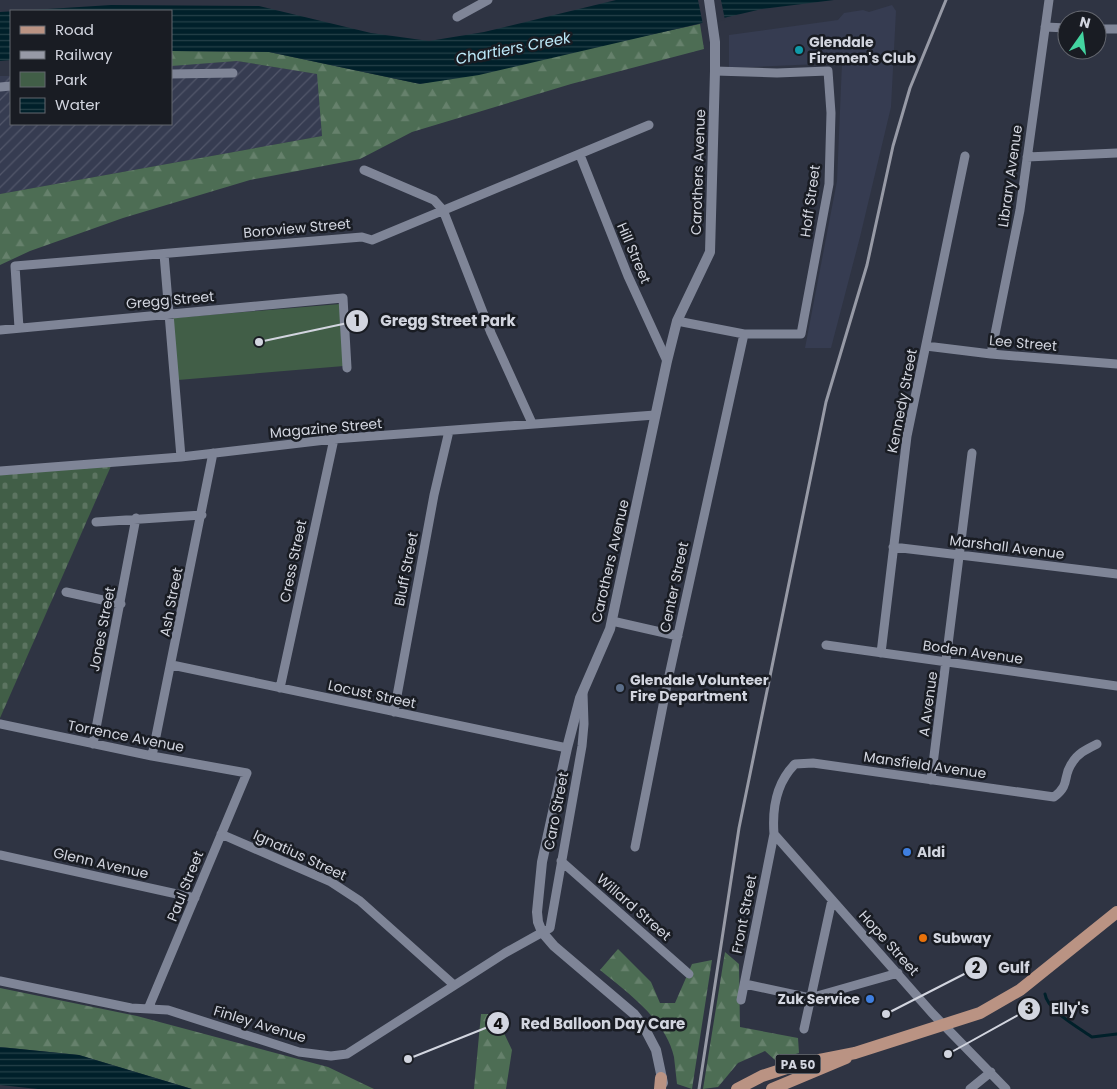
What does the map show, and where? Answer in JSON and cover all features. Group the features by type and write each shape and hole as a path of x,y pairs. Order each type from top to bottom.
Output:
{"main road":[{"name":"PA 50","path":"737,1089 744,1083 799,1064 855,1053 946,1026 980,1013 1007,998 1117,912"},
{"name":"PA 50","path":"772,1089 828,1067 855,1053"}],"street":[{"path":"457,17 488,0"},
{"name":"Carothers Avenue","path":"542,932 537,912 542,862 567,748 583,690 612,621 655,415 677,321 710,252 715,72 709,0"},
{"name":"Library Avenue","path":"991,354 1020,210 1049,0"},
{"path":"1045,27 1057,28"},
{"name":"Hoff Street","path":"715,72 777,73 828,70 831,113 829,184 801,334 744,334"},
{"path":"172,74 233,74"},
{"name":"Boroview Street","path":"19,328 14,266 362,237 372,240 649,125"},
{"path":"1027,157 1117,152"},
{"name":"Hill Street","path":"580,155 628,276 667,360"},
{"name":"Kennedy Street","path":"881,653 907,436 965,156"},
{"path":"364,170 434,200 443,210 491,333 532,424"},
{"path":"164,254 181,457"},
{"name":"Gregg Street","path":"0,330 343,298 348,368"},
{"path":"677,321 744,334"},
{"name":"Center Street","path":"635,847 678,636 744,334"},
{"name":"Lee Street","path":"926,346 991,354 1117,364"},
{"name":"Magazine Street","path":"0,471 181,457 334,439 655,415"},
{"name":"Bluff Street","path":"394,712 432,504 449,431"},
{"name":"Cress Street","path":"280,688 334,439"},
{"name":"Ash Street","path":"152,756 172,665 213,453"},
{"name":"A Avenue","path":"932,780 972,453"},
{"path":"96,522 202,515"},
{"name":"Jones Street","path":"94,744 136,518"},
{"name":"Marshall Avenue","path":"893,547 1117,574"},
{"path":"66,592 121,604"},
{"path":"612,621 678,636"},
{"name":"Boden Avenue","path":"826,645 1117,686"},
{"name":"Locust Street","path":"172,665 567,748"},
{"name":"Caro Street","path":"542,932 550,928 553,922 560,861 582,746 584,724 583,690"},
{"name":"Torrence Avenue","path":"0,724 152,756 247,773"},
{"name":"Mansfield Avenue","path":"774,834 777,794 785,775 795,764 813,763 1054,797 1064,789 1071,764 1082,752 1097,744"},
{"name":"Paul Street","path":"148,1009 247,773"},
{"name":"Ignatius Street","path":"220,834 331,882 360,900 454,985"},
{"name":"Hope Street","path":"774,834 946,1026 1006,1089"},
{"name":"Front Street","path":"741,1000 774,834"},
{"name":"Glenn Avenue","path":"0,854 195,898"},
{"name":"Willard Street","path":"560,861 689,974"},
{"path":"804,1029 832,900"},
{"path":"542,932 554,946 634,1014 644,1027 656,1050 663,1086"},
{"name":"Finley Avenue","path":"0,981 131,1008 168,1010 299,1052 331,1056 347,1054 454,985 542,932"},
{"path":"744,984 810,998 898,973"},
{"path":"970,1089 990,1072"}],"shaded area":[{"path":"892,5 896,11 891,107 860,237 831,348 805,348 837,181 842,63 729,68 729,35 838,20 844,13 863,10 869,12"},
{"path":"237,61 318,74 322,136 0,194 0,76 10,76 10,125 172,125 172,65"}],"green space":[{"path":"700,24 704,49 571,84 412,132 360,159 250,180 123,218 30,251 0,265 0,194 322,136 317,74 237,61 172,66 172,51 269,52 420,84"},
{"path":"340,304 344,366 178,380 173,318"},
{"path":"111,466 0,718 0,475"},
{"path":"618,949 651,982 660,1003 675,1003 692,964 712,960 692,1089 677,1084 674,1057 670,1044 654,1019 633,997 600,970"},
{"path":"725,952 739,964 740,1027 798,1038 799,1053 775,1060 765,1051 738,1063 718,1087 703,1089"},
{"path":"0,988 137,1016 328,1067 374,1089 192,1089 79,1055 0,1047"},
{"path":"481,1014 495,1014 512,1050 506,1089 474,1089"}],"water":[{"name":"Chartiers Creek","path":"616,0 834,0 762,9 479,75 420,84 269,52 172,51 172,10 32,10 111,5 259,6 371,33 429,41 484,32"},
{"path":"10,11 10,60 0,61 0,12"},
{"path":"0,1047 79,1055 192,1089 38,1089 0,1085"}],"pier":[{"path":"698,0 721,0 725,20 703,25"}],"waterway":[{"path":"1045,994 1047,1000 1057,1012 1092,1037 1117,1034"}],"railway":[{"path":"699,1089 739,828 826,402 867,265 893,146 910,88 946,0"}],"place":[{"name":"Glendale Firemen's Club","path":"799,50"},
{"name":"Gregg Street Park","path":"259,342"},
{"name":"Glendale Volunteer Fire Department","path":"620,688"},
{"name":"Aldi","path":"907,852"},
{"name":"Subway","path":"923,938"},
{"name":"Zuk Service","path":"870,999"},
{"name":"Gulf","path":"886,1014"},
{"name":"Elly's","path":"948,1054"},
{"name":"Red Balloon Day Care","path":"408,1059"}]}
